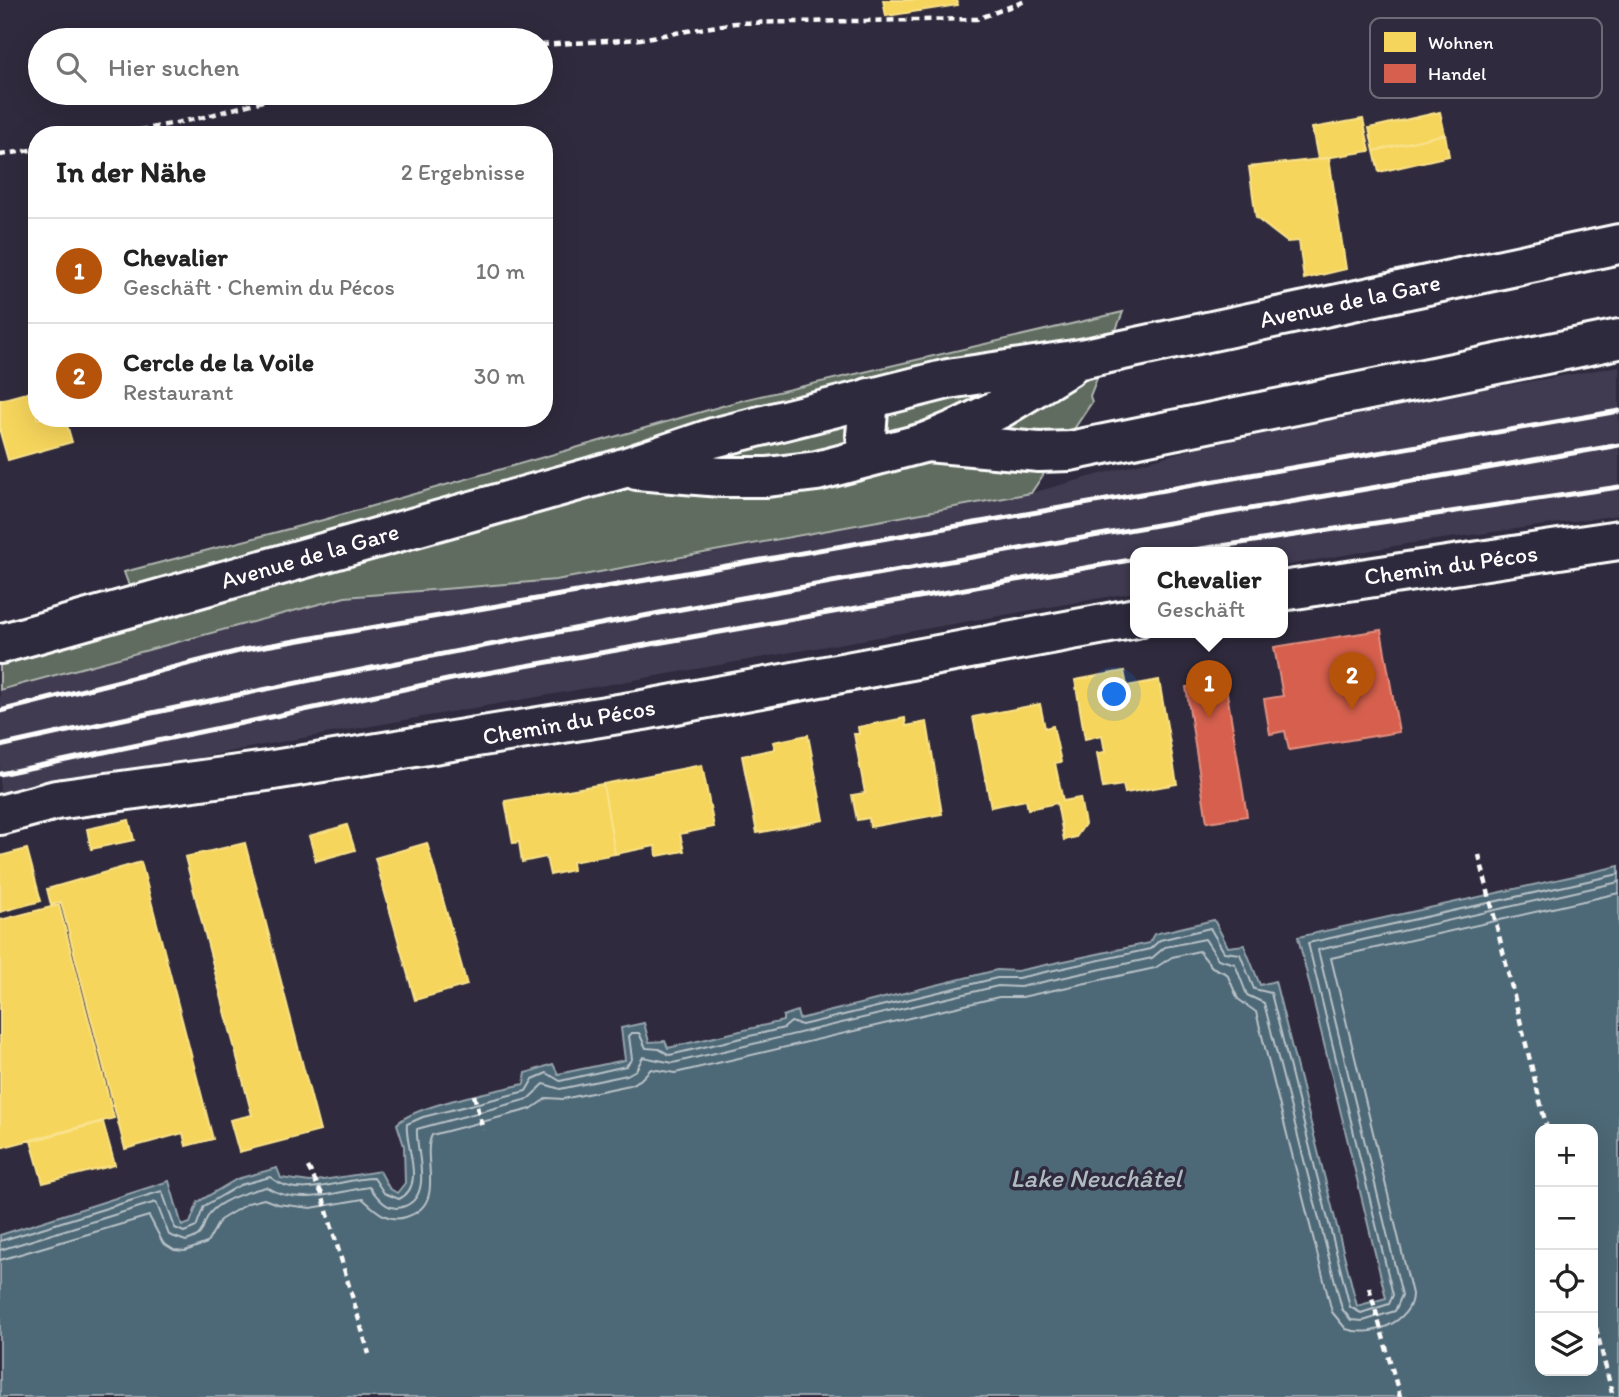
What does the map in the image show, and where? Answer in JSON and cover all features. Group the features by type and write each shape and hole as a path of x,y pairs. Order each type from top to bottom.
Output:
{"main road":[{"name":"Avenue de la Gare","path":"0,644 621,469 713,438 869,398 948,379 1081,359 1619,244"},
{"path":"927,442 1039,452 1070,451 1619,339"},
{"name":"Avenue de la Gare","path":"621,469 721,477 767,477 817,471 927,442 999,409 1081,359"},
{"path":"869,398 866,436 875,456"},
{"name":"Chemin du Pécos","path":"1288,590 1619,540"},
{"name":"Chemin du Pécos","path":"0,815 56,800 387,752 838,676 880,664 1130,619"}],"path":[{"path":"553,44 640,39 735,23 977,19 1028,0"},
{"path":"160,126 248,105"},
{"path":"0,156 28,151"},
{"path":"1479,855 1546,1124"},
{"path":"474,1095 484,1130"},
{"path":"309,1167 322,1194 369,1354"},
{"path":"1370,1287 1400,1397"},
{"path":"1598,1336 1613,1397"}],"shaded area":[{"path":"1619,366 1619,515 1406,544 1288,565 1288,547 1130,547 1130,593 263,745 0,798 0,690 345,597 556,580 644,566 1031,493 1211,444 1210,437"}],"green space":[{"path":"1123,312 1090,396 1092,402 1031,493 556,580 345,597 0,690 0,644 136,605 124,572 323,520 743,400"}],"water":[{"name":"Lake Neuchâtel","path":"1619,866 1619,1397 0,1397 0,1235 169,1181 182,1226 190,1223 198,1202 237,1179 277,1168 281,1178 310,1182 380,1171 389,1188 397,1193 405,1183 404,1146 397,1124 406,1117 437,1105 524,1084 526,1073 553,1064 558,1074 625,1060 621,1028 644,1023 649,1042 665,1041 668,1048 783,1021 783,1016 797,1011 799,1019 997,970 1017,971 1149,943 1154,934 1214,920 1228,947 1244,945 1260,985 1275,981 1357,1306 1386,1298 1298,937"}],"building: Wohnen":[{"path":"883,0 957,0 958,5 886,16"},
{"path":"1440,112 1445,134 1374,151 1369,128"},
{"path":"1363,119 1370,151 1318,159 1312,128"},
{"path":"1445,134 1449,156 1379,172 1374,151"},
{"path":"1329,158 1346,269 1304,279 1299,241 1287,242 1256,218 1249,167"},
{"path":"28,392 28,427 68,427 72,442 8,460 0,432 0,400"},
{"path":"1124,671 1127,686 1159,680 1177,784 1125,793 1123,785 1103,788 1097,753 1105,752 1102,735 1085,739 1075,680"},
{"path":"1040,704 1045,728 1053,726 1061,762 1055,763 1063,801 1080,798 1085,824 1076,837 1064,840 1057,803 1028,809 1026,800 991,807 973,717"},
{"path":"905,718 906,726 927,722 942,814 870,827 869,818 857,820 852,795 865,793 854,734 859,734 858,727"},
{"path":"808,735 824,820 757,833 742,756 775,749 773,742"},
{"path":"702,765 714,827 680,834 684,851 657,856 655,846 615,854 603,784"},
{"path":"603,784 615,854 572,862 573,870 550,875 546,857 522,862 519,842 513,843 505,801"},
{"path":"129,820 134,840 91,849 87,829"},
{"path":"347,825 355,850 316,861 309,836"},
{"path":"245,843 320,1131 239,1152 230,1120 252,1115 185,857"},
{"path":"427,843 467,985 415,1000 375,858"},
{"path":"27,849 41,901 0,912 0,856"},
{"path":"141,862 213,1139 186,1146 183,1133 125,1149 61,902 51,905 47,889"},
{"path":"59,905 114,1118 0,1148 0,920"},
{"path":"103,1122 115,1165 43,1183 31,1141"}],"building: Handel":[{"path":"1381,630 1399,732 1289,750 1285,731 1270,734 1264,699 1283,696 1274,647"},
{"path":"1225,681 1247,816 1207,822 1186,687"}],"railway":[{"path":"0,711 243,650 1619,411"},
{"path":"0,746 605,623 1619,445"},
{"path":"1214,547 1619,487"},
{"path":"0,774 452,679 1130,560"}],"place":[{"name":"Cercle de la Voile","path":"1352,710"},
{"name":"Chevalier","path":"1209,718"}]}
